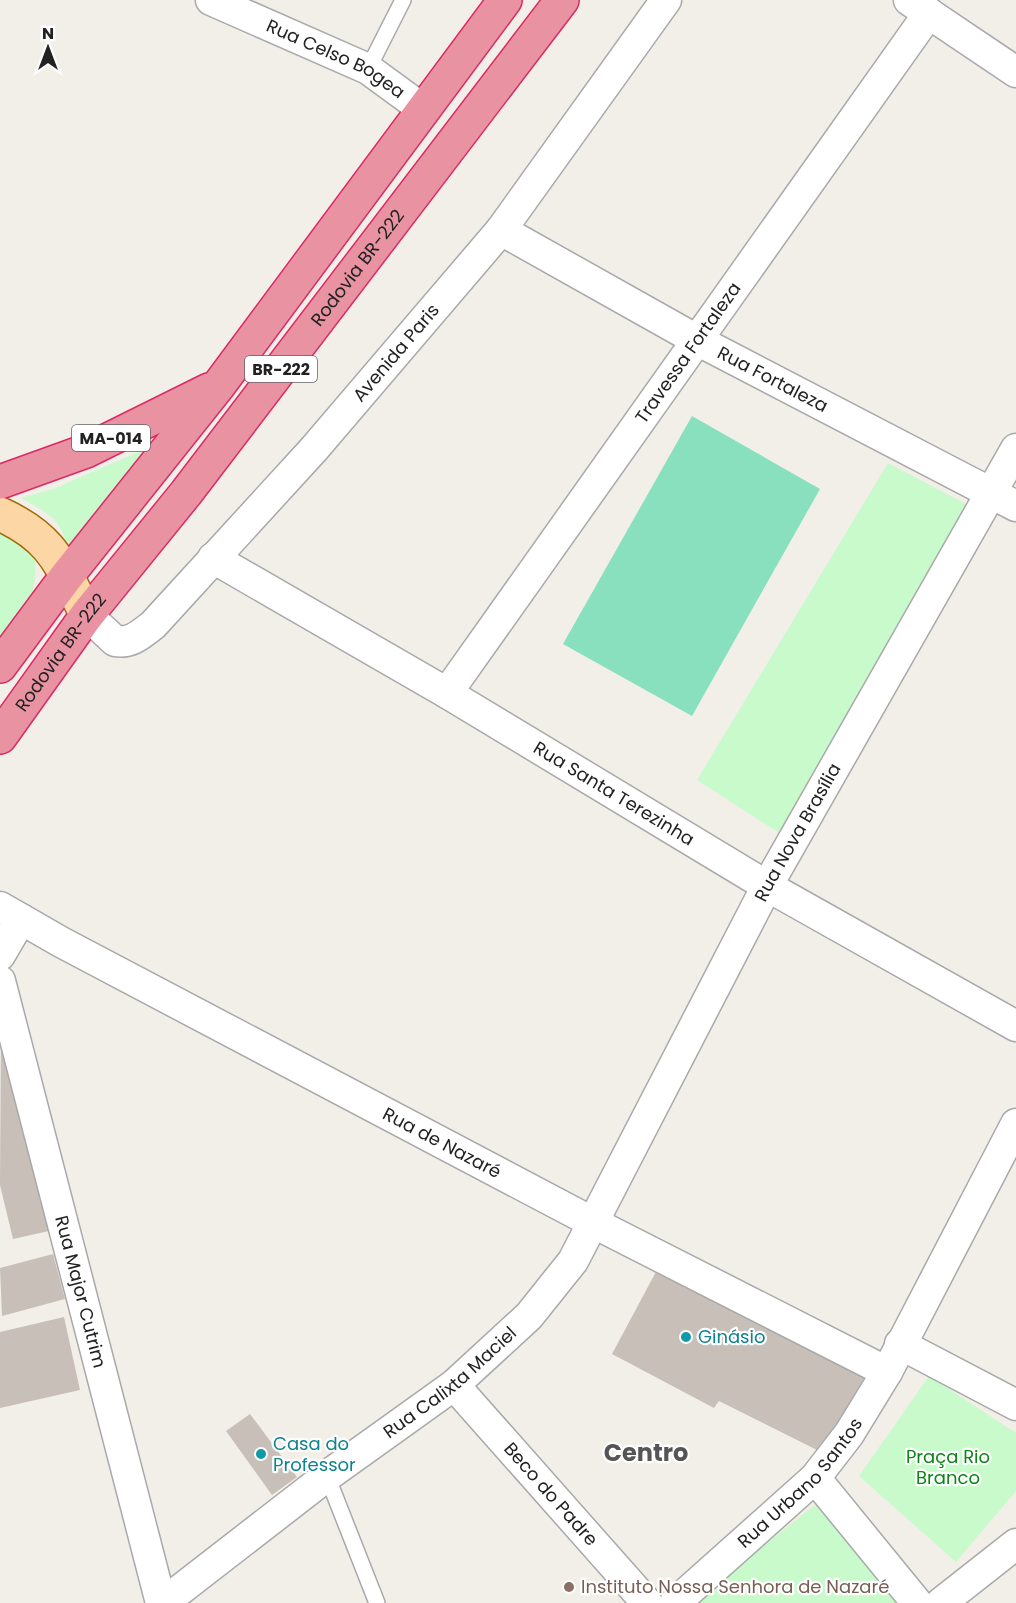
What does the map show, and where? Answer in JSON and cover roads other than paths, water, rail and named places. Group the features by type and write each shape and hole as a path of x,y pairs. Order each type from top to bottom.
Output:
{"highway":[{"name":"BR-222","path":"0,666 66,577 219,385 505,0"},
{"name":"Rodovia BR-222","path":"0,737 87,615 186,493 562,0"},
{"name":"MA-014","path":"0,482 86,451 219,385"}],"main road":[{"path":"0,514 23,524 51,547 87,615"}],"street":[{"name":"Rua Celso Bogea","path":"210,0 368,69 424,110"},
{"name":"Avenida Paris","path":"87,615 115,641 129,641 153,625 314,450 501,230 666,0"},
{"path":"919,6 1016,72"},
{"name":"Travessa Fortaleza","path":"447,693 695,339 919,6"},
{"name":"Rua Fortaleza","path":"501,230 695,339 1004,500"},
{"name":"Rua Nova Brasília","path":"592,1222 767,886 1004,500 1016,449"},
{"name":"Rua Santa Terezinha","path":"213,558 447,693 767,886 1016,1026"},
{"path":"0,955 11,913"},
{"name":"Rua de Nazaré","path":"11,913 61,942 592,1222 887,1372"},
{"name":"Rua Major Cutrim","path":"0,981 162,1603"},
{"name":"Rua Urbano Santos","path":"675,1603 815,1478 870,1404 1016,1124"},
{"name":"Rua Calixta Maciel","path":"162,1603 327,1476 454,1385 536,1308 573,1261 592,1222"},
{"path":"900,1344 1016,1406"},
{"name":"Beco do Padre","path":"454,1385 647,1603"},
{"path":"815,1478 917,1603"},
{"path":"941,1603 1016,1544"}],"lane":[{"path":"368,69 403,0"},
{"path":"327,1476 377,1603"}],"place":[{"name":"Ginásio","path":"686,1337"},
{"name":"Casa do Professor","path":"261,1454"},
{"name":"Instituto Nossa Senhora de Nazaré","path":"569,1587"}],"district":[{"name":"Centro","path":"646,1453"}],"park label":[{"name":"Praça Rio Branco","path":"948,1467"}]}
